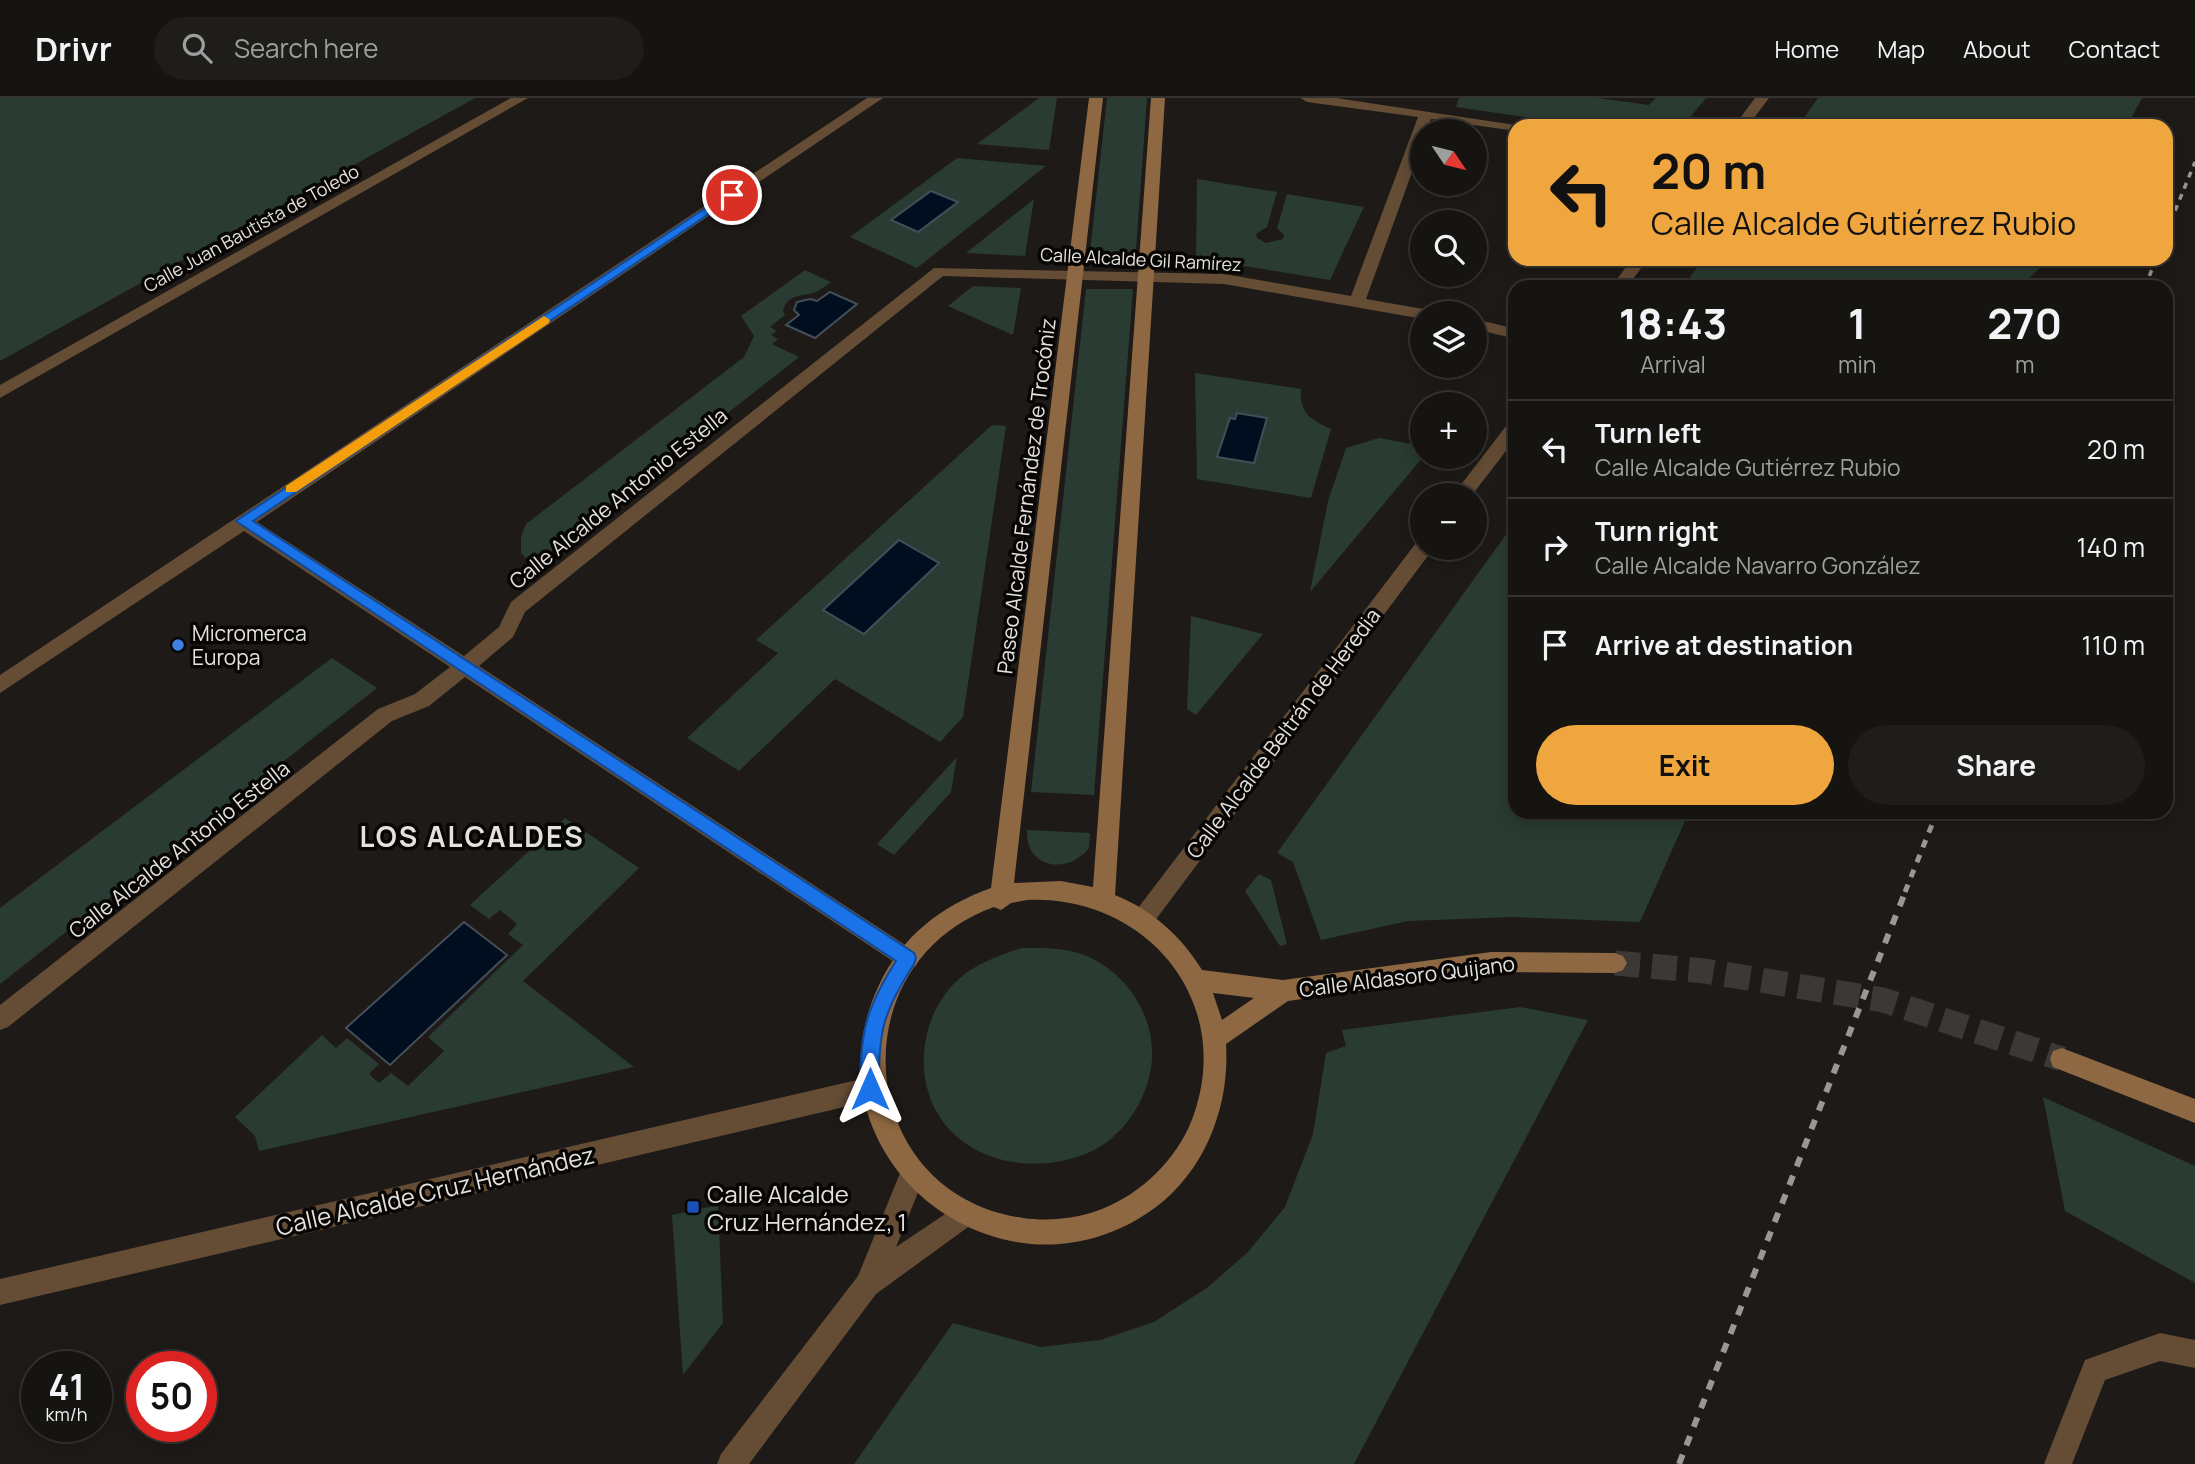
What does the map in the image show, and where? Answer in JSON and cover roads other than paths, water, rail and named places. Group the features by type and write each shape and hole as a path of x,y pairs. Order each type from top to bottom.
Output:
{"main road":[{"name":"Paseo Alcalde Fernández de Trocóniz","path":"1001,900 1096,98"},
{"path":"1103,901 1158,98"},
{"path":"1053,893 1103,901 1143,919 1179,950 1202,981 1220,1035 1219,1085 1202,1132 1171,1175 1127,1207 1074,1226 1019,1228 966,1213 946,1203 912,1175 891,1149 877,1121 870,1089 869,1042 882,998 908,958 934,933 956,919 1001,900 1053,893"},
{"name":"Calle Aldasoro Quijano","path":"1202,981 1283,991 1491,962 1615,962"},
{"name":"Calle Aldasoro Quijano","path":"1220,1035 1283,991"},
{"path":"2062,1059 2195,1111"}],"street":[{"name":"Calle Juan Bautista de Toledo","path":"0,392 521,98"},
{"path":"0,685 876,98"},
{"path":"1307,98 1508,126"},
{"path":"1746,119 1762,98"},
{"path":"1357,302 1426,114"},
{"name":"Calle Alcalde Gil Ramírez","path":"939,271 1224,279 1410,312"},
{"name":"Calle Alcalde Antonio Estella","path":"0,1019 385,715 422,700 464,667 506,632 518,607 939,271"},
{"path":"1487,327 1508,332"},
{"path":"1471,483 1508,435"},
{"path":"243,521 908,958"},
{"name":"Calle Alcalde Beltrán de Heredia","path":"1143,919 1414,560"},
{"name":"Calle Alcalde Cruz Hernández","path":"0,1292 870,1089"},
{"path":"867,1285 912,1175"},
{"path":"730,1464 867,1285 966,1213"},
{"path":"2058,1464 2095,1370 2160,1347 2195,1354"}],"water":[{"path":"931,191 958,202 918,232 891,220"},
{"path":"830,292 857,304 815,338 786,325 799,315 794,310 797,302 810,299 817,301"},
{"path":"1237,413 1267,418 1254,463 1217,457 1230,418 1235,419"},
{"path":"899,540 939,563 864,634 823,610"},
{"path":"464,922 507,955 390,1065 346,1028"}],"tunnel":[{"path":"1615,963 1705,971 1883,1000 2062,1059"}],"railway":[{"path":"2173,216 2195,162"},
{"path":"2148,280 2153,266"},
{"path":"1905,892 1934,819"},
{"path":"1679,1464 1906,890"}],"place":[{"name":"Micromerca Europa","path":"178,645"},
{"name":"Calle Alcalde Cruz Hernández, 1","path":"693,1207"}],"district":[{"name":"LOS ALCALDES","path":"472,836"}]}
